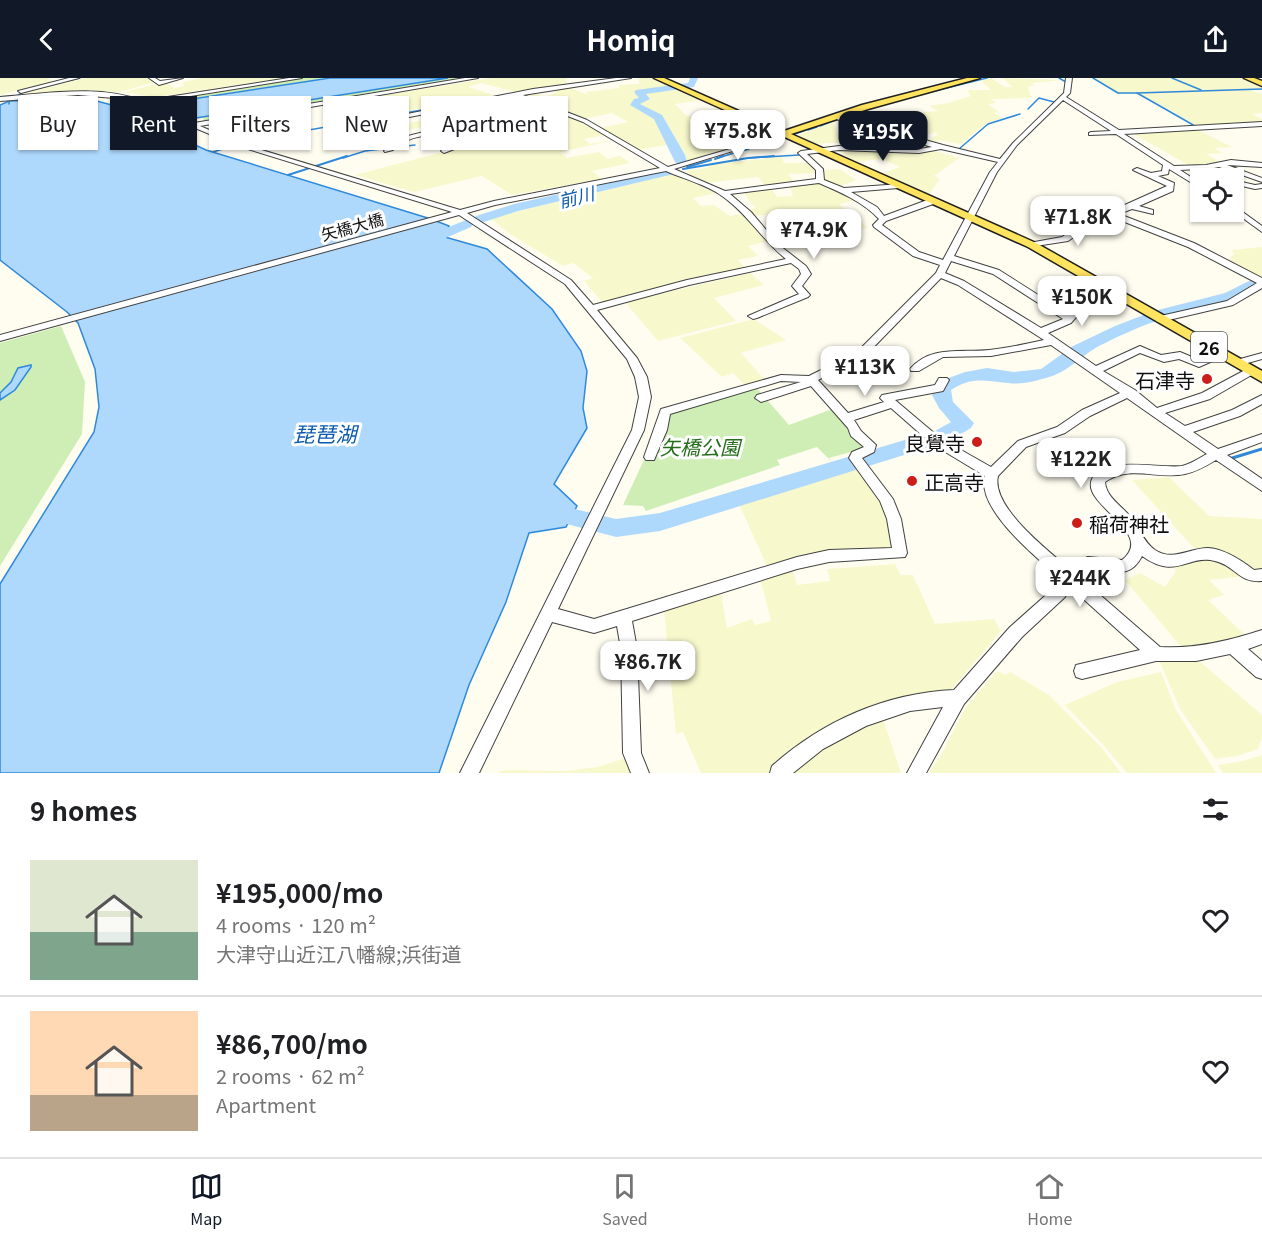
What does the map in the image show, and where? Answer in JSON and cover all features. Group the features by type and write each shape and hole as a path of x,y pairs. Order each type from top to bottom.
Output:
{"main road":[{"name":"26","path":"658,78 1032,245 1256,374"},
{"path":"783,134 955,80 976,78"},
{"path":"1248,78 1262,82"},
{"path":"1254,78 1262,82"}],"street":[{"path":"3,98 76,78"},
{"path":"152,78 159,83 180,78"},
{"path":"182,96 294,78"},
{"path":"184,96 299,78"},
{"path":"368,96 471,78"},
{"path":"370,96 487,78"},
{"path":"409,115 516,94 628,78"},
{"path":"761,398 813,380 861,354 945,265 1001,161 1024,134 1063,97 1068,90 1069,78"},
{"path":"3,98 96,93 119,96"},
{"path":"516,94 585,121 670,169 724,193 806,274 797,286 805,295 753,316"},
{"path":"1063,97 1115,133 1190,179"},
{"path":"197,124 323,103"},
{"path":"835,117 941,147 1001,161"},
{"path":"1091,134 1262,124"},
{"path":"197,126 238,144 461,212 476,220 568,282 632,358 641,377 645,397 638,430 469,773"},
{"path":"409,139 440,132 453,136 462,145 444,151"},
{"path":"505,197 670,169 783,134"},
{"path":"820,182 819,169 801,153 839,148 919,151 941,147"},
{"path":"1169,166 1200,167 1231,162 1262,165"},
{"path":"1218,164 1262,180"},
{"path":"1151,175 1165,172 1169,166"},
{"name":"矢橋大橋","path":"0,338 449,215 670,169"},
{"path":"1032,245 1063,240 1078,233 1081,228 1171,188 1171,185 1137,170"},
{"path":"724,193 820,182 843,190 874,209 883,219"},
{"path":"1244,185 1262,186"},
{"path":"843,190 898,186"},
{"path":"933,201 883,219 877,225 913,252 945,265 996,272 1069,319"},
{"path":"1132,206 1150,212"},
{"path":"1113,214 1191,245 1262,283 1230,303 1156,317"},
{"path":"1244,216 1262,230"},
{"path":"591,309 653,291 792,260"},
{"path":"945,265 961,283 1131,393 1262,486"},
{"path":"1040,332 1069,319 1076,312 1080,302 1090,294 1108,289"},
{"path":"915,369 937,355 955,352 984,354 1053,341"},
{"path":"1096,370 1140,349 1161,359 1168,360 1180,355 1199,364 1220,354"},
{"path":"1237,363 1262,357"},
{"path":"1157,411 1206,396 1256,374"},
{"path":"549,614 594,626 797,563 829,556 900,553 894,519 886,499 857,461 856,455 870,449 870,445 855,433 854,427 813,380 781,378 665,412 650,457"},
{"path":"943,380 939,388 886,398 934,440 992,474"},
{"path":"1131,393 1086,413 1061,430 1022,444 992,474 990,482 993,494 1006,517 1028,541 1156,654"},
{"path":"1184,431 1236,412 1262,399"},
{"path":"846,418 892,404"},
{"path":"916,773 958,698 1016,632 1059,592 1071,570 1087,563 1118,567 1130,565 1137,545 1137,536 1133,528 1099,491 1098,480 1102,475 1129,468 1185,470 1216,454 1262,438"},
{"path":"1137,545 1159,559 1168,561 1192,559 1203,554 1218,556 1234,562 1251,576 1262,575"},
{"path":"624,618 629,649 632,753 640,773"},
{"path":"1082,671 1156,654 1169,656 1234,647 1262,637"},
{"path":"1234,647 1262,671"},
{"path":"779,773 823,737 859,721 910,703 935,698 958,698"}],"green space":[{"path":"0,78 48,78 51,82 0,95"},
{"path":"84,78 149,78 155,82 119,92 81,90 24,94"},
{"path":"201,78 286,78 162,96 124,92 164,82 175,88 185,86 181,83"},
{"path":"302,78 327,78 197,98 190,96"},
{"path":"448,78 464,78 357,96 335,96"},
{"path":"491,78 567,78 566,85 516,92 481,83 468,87 494,95 421,96 421,109 409,111 409,96 380,96"},
{"path":"639,78 653,78 701,100 675,104 687,116 695,116 699,124 709,124 724,150 686,161 676,143 639,150 601,128 628,122 612,113 583,119 568,113 568,96 546,96 557,93 553,90 569,87 588,95 586,92 619,88 619,85 639,84"},
{"path":"991,78 1005,87 1012,87 1003,78 1063,80 1031,83 1035,85 1028,87 1031,98 991,99 996,103 988,104 999,112 994,113 1002,118 985,124 961,144 939,140 934,144 926,142 938,134 935,132 918,139 855,121 880,115 938,111 929,106 971,96 967,90 991,90 981,81"},
{"path":"1093,78 1242,78 1262,86 1262,89 1250,90 1262,94 1262,113 1252,114 1262,119 1262,123 1196,125 1138,93 1118,93"},
{"path":"323,98 323,102 311,104 311,100"},
{"path":"209,116 209,121 197,122 204,120 197,118"},
{"path":"568,116 605,135 584,139 590,144 615,140 560,152 567,158 599,152 607,159 620,156 630,163 592,171 602,179 512,195 482,176 414,192 355,175 451,150 568,150"},
{"path":"421,121 421,127 409,130 409,123"},
{"path":"833,123 843,142 816,144 797,135"},
{"path":"1194,128 1232,147 1214,148 1223,153 1206,154 1220,162 1190,166 1132,133"},
{"path":"839,150 932,150 959,158 934,176 940,179 928,195 880,174 900,167 882,159 853,162"},
{"path":"782,157 784,163 812,163 818,173 788,174 795,183 765,186 758,177 705,183 685,175 690,174 687,171 707,168 712,164"},
{"path":"840,169 856,180 838,187 822,181 822,170"},
{"path":"672,174 717,193 693,198 701,206 714,205 730,216 742,214 768,241 748,246 758,256 738,260 746,269 602,302 584,281 593,278 573,263 563,266 510,234 490,218"},
{"path":"822,183 856,200 839,204 868,228 834,234 824,232 817,225 783,222 778,214 752,216 746,211 755,208 742,191 771,188 777,197 793,196 790,186"},
{"path":"1262,247 1262,277 1256,277 1226,263 1234,254 1231,250"},
{"path":"750,273 764,285 714,298 736,321 658,341 625,302"},
{"path":"754,319 786,340 741,353 766,381 746,386 733,373 722,377 680,338"},
{"path":"61,326 85,382 82,434 0,566 0,343"},
{"name":"矢橋公園","path":"754,385 789,425 835,408 862,446 858,450 829,458 832,462 817,447 777,460 780,465 646,511 643,506 623,505 656,434 661,411"},
{"path":"855,465 883,502 896,549 768,568 738,502"},
{"path":"1169,477 1209,516 1262,519 1262,571 1254,572 1193,547 1132,480"},
{"path":"1202,557 1211,557 1245,576 1209,580 1224,595 1208,600 1246,636 1183,649 1125,580 1140,573 1165,587 1176,571 1171,563 1196,561"},
{"path":"895,564 901,575 913,575 935,624 994,619 1001,631 950,691 856,715 824,727 799,745 769,773 701,773 683,732 676,734 664,611 721,594 727,628 752,619 755,625 771,621 761,581 793,571 797,585 830,581 827,569"},
{"path":"1197,659 1262,715 1262,738 1258,749 1237,756 1215,759 1180,709 1159,660"},
{"path":"997,671 1006,675 1010,672 1049,695 1101,747 1121,773 929,773 966,707"},
{"path":"1161,672 1176,710 1216,773 1127,773 1065,705 1117,682"},
{"path":"883,719 901,773 789,773 818,747"},
{"path":"1262,755 1262,773 1223,773 1218,765 1243,761"},
{"path":"628,757 634,773 497,773 504,770 564,771 598,767"}],"water":[{"name":"琵琶湖","path":"330,78 448,78 323,96 311,100 311,96 212,96"},
{"name":"琵琶湖","path":"209,96 209,116 197,118 197,98"},
{"name":"琵琶湖","path":"9,101 18,101 18,150 98,150 98,101 110,105 110,150 197,150 197,146 449,226 445,237 487,249 552,309 581,351 587,371 583,408 587,428 554,484 577,506 566,527 529,533 506,602 469,685 439,773 0,773 0,584 94,432 99,407 95,369 78,323 0,260 0,105"},
{"path":"31,365 15,390 0,400 0,393 11,382 18,368"}],"waterway":[{"path":"67,81 80,78"},
{"name":"前川","path":"680,86 691,85 694,78"},
{"path":"898,100 987,78"},
{"path":"1059,78 1066,82"},
{"path":"1093,78 1118,93 1137,93"},
{"path":"1172,78 1201,90"},
{"name":"前川","path":"675,87 639,92 645,99 637,101 635,105 659,117 660,123 677,149 681,162"},
{"path":"1137,93 1262,89"},
{"path":"9,104 9,101 23,92"},
{"path":"1137,93 1195,126"},
{"path":"1028,109 1039,98 1054,102"},
{"path":"854,114 881,105"},
{"path":"213,152 253,140 421,110"},
{"path":"842,118 852,114"},
{"path":"959,149 988,124 1020,114"},
{"path":"820,126 830,122"},
{"path":"808,130 817,127"},
{"path":"795,134 806,130"},
{"path":"343,158 365,151 415,145"},
{"path":"742,151 749,149"},
{"path":"718,158 737,152"},
{"path":"748,158 799,155"},
{"path":"288,175 347,156"},
{"path":"715,159 723,156"},
{"path":"748,158 774,156"},
{"path":"683,169 748,158"},
{"path":"687,167 711,160"},
{"name":"前川","path":"481,219 514,208 670,172"},
{"name":"前川","path":"422,243 466,224"},
{"path":"571,517 616,528 660,522 942,436 964,423 943,400 942,390 950,383 981,375 994,374 1014,378 1047,372 1079,350 1120,330 1160,314 1231,297 1257,282"},
{"path":"1229,459 1262,449"}],"place":[{"name":"石津寺","path":"1207,379"},
{"name":"良覺寺","path":"977,442"},
{"name":"正高寺","path":"912,481"},
{"name":"稲荷神社","path":"1077,523"}]}
